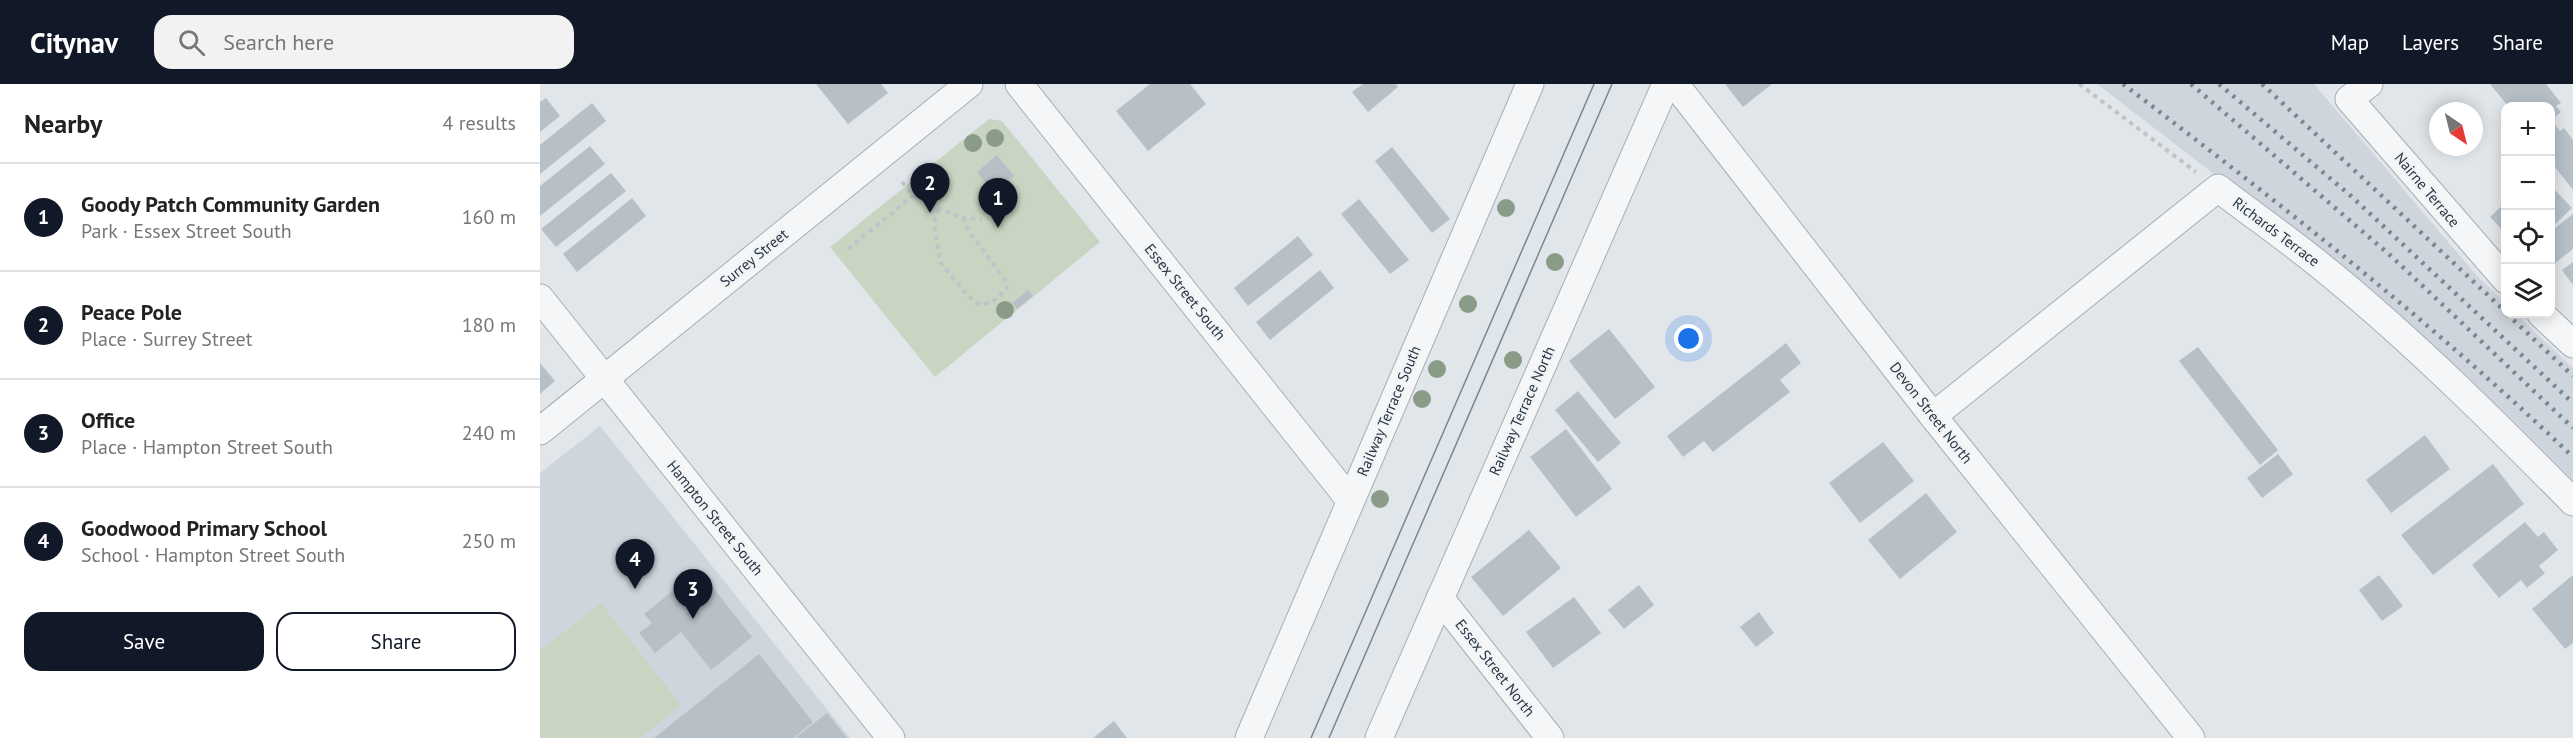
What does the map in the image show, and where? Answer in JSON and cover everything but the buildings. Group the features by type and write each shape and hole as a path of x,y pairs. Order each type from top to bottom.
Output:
{"street":[{"name":"Surrey Street","path":"540,431 969,84"},
{"name":"Essex Street South","path":"1019,84 1350,500"},
{"name":"Railway Terrace South","path":"1248,738 1530,84"},
{"name":"Railway Terrace North","path":"1378,738 1666,84"},
{"name":"Devon Street North","path":"1675,84 1933,416 2191,738"},
{"name":"Nairne Terrace","path":"2359,92 2501,275"},
{"name":"Richards Terrace","path":"1933,416 2218,188 2326,270 2403,337 2483,411 2573,502"},
{"name":"Hampton Street South","path":"540,298 891,738"},
{"path":"2545,318 2573,344"},
{"name":"Essex Street North","path":"1440,598 1550,738"}],"path":[{"path":"2079,84 2218,188"},
{"path":"902,182 913,196 962,218 982,219"},
{"path":"848,249 913,196"},
{"path":"939,208 934,223 940,262 969,298 979,304 991,303 1007,290 1006,281 970,233 962,218"}],"shaded area":[{"path":"2097,84 2314,84 2477,276 2501,299 2501,318 2520,318 2573,368 2573,489 2362,288"},
{"path":"600,426 850,738 540,738 540,473"}],"green space":[{"path":"989,119 1002,121 1100,242 935,377 830,247"},
{"path":"601,603 681,705 640,738 540,738 540,651"}],"tram line":[{"path":"1311,738 1594,84"},
{"path":"1329,738 1612,84"}],"railway":[{"path":"2123,84 2296,218 2410,311 2520,407 2573,457"},
{"path":"2191,84 2391,256 2573,428"},
{"path":"2219,84 2351,196 2573,403"},
{"path":"2262,84 2501,307"},
{"path":"2511,318 2573,376"}],"place":[{"name":"Peace Pole","path":"930,213"},
{"name":"Goody Patch Community Garden","path":"998,228"},
{"name":"Goodwood Primary School","path":"635,589"},
{"name":"Office","path":"693,619"}]}
